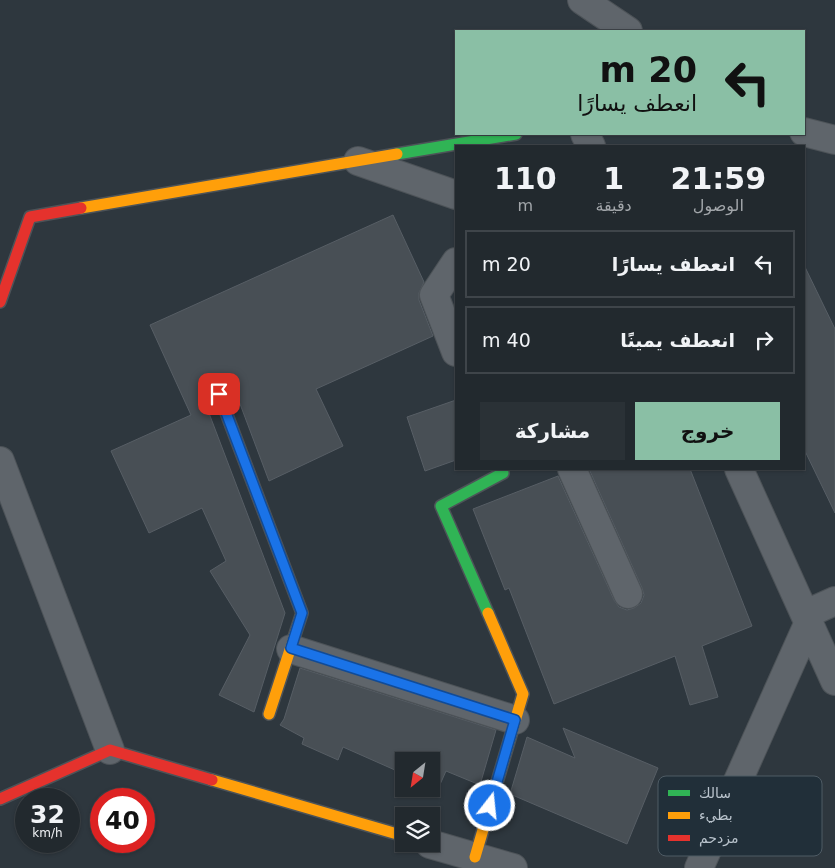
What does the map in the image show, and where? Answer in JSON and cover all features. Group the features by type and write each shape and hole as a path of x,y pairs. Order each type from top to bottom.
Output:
{"street":[{"path":"582,0 627,30"},
{"path":"805,132 835,140"},
{"path":"0,302 30,217 510,135"},
{"path":"358,161 455,195"},
{"path":"455,264 434,295 455,349"},
{"path":"219,394 302,613 269,714"},
{"path":"0,461 110,750"},
{"path":"475,857 523,694 441,506 506,470"},
{"path":"572,470 628,594"},
{"path":"739,470 835,681"},
{"path":"739,776 807,618 835,601"},
{"path":"291,648 515,720"},
{"path":"0,799 110,750 395,833"},
{"path":"440,847 513,868"},
{"path":"699,868 704,856"}],"building":[{"path":"393,215 424,282 419,293 419,300 433,336 316,389 343,446 269,481 234,388 229,382 222,379 214,379 207,384 204,391 204,400 285,613 254,712 219,695 250,635 210,571 226,561 202,508 149,533 111,451 191,415 150,325"},
{"path":"805,267 835,329 835,513 805,451"},
{"path":"455,400 455,460 425,471 407,417"},
{"path":"589,470 690,470 752,626 702,646 718,697 690,705 675,656 554,704 509,588 505,590 473,509 558,476 614,600 619,607 627,610 641,603 644,595"},
{"path":"300,668 496,730 480,785 446,771 440,784 440,752 395,752 395,770 343,747 338,760 302,744 304,738 280,725 284,719"},
{"path":"563,728 658,768 627,844 510,794 527,737 575,758"}],"traffic: fast":[{"path":"397,154 510,135"},
{"path":"488,613 441,506 503,473 502,470"}],"traffic: slow":[{"path":"81,208 397,154"},
{"path":"219,394 302,613 269,714"},
{"path":"475,857 523,694 488,613"},
{"path":"212,780 395,833"}],"traffic: jam":[{"path":"0,302 30,217 81,208"},
{"path":"0,799 110,750 212,780"}],"route":[{"path":"219,394 302,613 291,648 515,720 490,806"}]}
